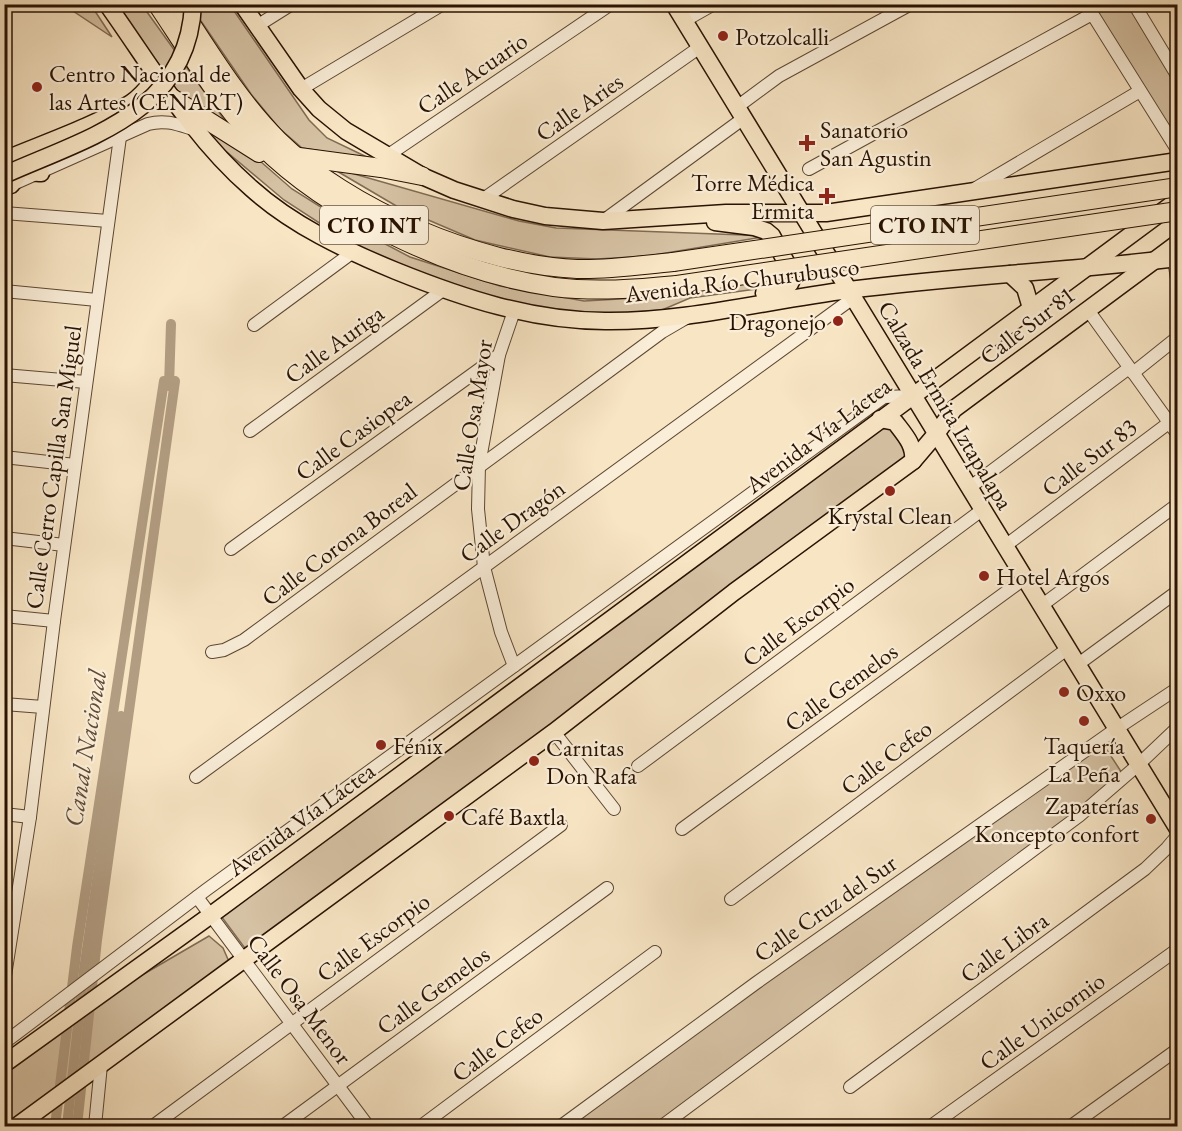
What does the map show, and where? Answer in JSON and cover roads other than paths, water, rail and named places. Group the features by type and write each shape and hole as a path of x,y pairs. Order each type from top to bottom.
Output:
{"highway":[{"name":"CTO INT","path":"157,4 252,136 290,162 386,213 441,238 497,255 552,266 578,269 673,262 1178,188"},
{"name":"CTO INT","path":"178,4 235,90 290,162 324,196 377,226 436,253 495,274 536,284 581,289 629,289 677,285 1178,211"},
{"path":"172,98 253,149 290,162 381,168 422,176"}],"main road":[{"name":"Avenida Río Churubusco","path":"106,4 196,130 233,172 267,202 313,232 353,252 443,290 514,310 585,321 669,318 1010,274 1154,260"},
{"path":"6,173 111,127 144,106 162,88 183,54 191,27 193,4"},
{"name":"CTO INT","path":"242,4 301,89 338,125 422,176 482,200 545,216 603,221 726,213 838,211 1178,161"},
{"name":"Calzada Ermita Iztapalapa","path":"674,4 1178,830"},
{"path":"6,173 31,148 109,115 132,102 145,92 157,76"},
{"path":"31,148 25,158 26,165 32,172 41,173"},
{"name":"Calle Sur 81","path":"913,396 1178,200"},
{"path":"669,318 698,303 782,290 794,276 772,236 766,231 754,227 679,217"},
{"name":"Calle Sur 81","path":"936,434 954,409 1154,260 1176,253"},
{"path":"1010,274 1020,280 1025,288 1031,308"},
{"name":"Avenida Vía Láctea","path":"4,1064 211,915 913,396"},
{"path":"880,419 895,422 912,446 913,461"},
{"path":"24,1124 53,1100 554,732 734,592 913,461 936,434"}],"street":[{"path":"257,26 292,4"},
{"path":"301,89 443,4"},
{"name":"Calle Acuario","path":"387,156 611,4"},
{"path":"684,21 714,4"},
{"path":"603,221 740,112 778,76 911,4"},
{"path":"1134,4 1177,74"},
{"path":"810,169 1089,9 1178,151"},
{"name":"Calle Aries","path":"482,200 700,47"},
{"path":"973,190 1140,91"},
{"path":"6,173 41,173 157,122 171,122 196,130"},
{"name":"Calle Cerro Capilla San Miguel","path":"4,982 10,912 30,817 64,545 120,137"},
{"path":"4,213 108,221"},
{"path":"254,325 353,252"},
{"path":"1176,253 1178,286"},
{"name":"Calle Auriga","path":"250,431 443,290"},
{"path":"4,291 97,300"},
{"name":"Calle Dragón","path":"196,777 484,567 851,294"},
{"name":"Calle Osa Mayor","path":"514,310 499,356 479,465 478,509 484,567 501,632 514,666"},
{"path":"1088,310 1131,370 1173,420 1178,435"},
{"name":"Calle Corona Boreal","path":"212,651 224,650 244,640 479,465 662,332 691,315"},
{"path":"969,488 1178,337"},
{"name":"Calle Casiopea","path":"231,549 499,356"},
{"path":"4,375 86,382"},
{"name":"Avenida Vía Láctea","path":"4,1043 198,897 884,397 913,396"},
{"name":"Calle Sur 83","path":"1005,546 1173,420"},
{"path":"4,457 75,465"},
{"path":"1041,606 1178,504"},
{"name":"Calle Escorpio","path":"638,766 982,510"},
{"path":"4,538 64,545"},
{"name":"Calle Gemelos","path":"682,829 1024,579"},
{"path":"1077,664 1178,591"},
{"path":"4,616 54,621"},
{"name":"Calle Cefeo","path":"731,899 1067,649"},
{"name":"Calle Cruz del Sur","path":"561,1126 756,983 1116,729 1178,688"},
{"path":"4,704 43,707"},
{"path":"662,1126 1069,823 1138,765 1178,727"},
{"path":"554,732 614,809"},
{"path":"4,814 30,817"},
{"name":"Calle Escorpio","path":"153,1126 561,825"},
{"name":"Calle Libra","path":"850,1087 1145,869 1178,835"},
{"name":"Calle Gemelos","path":"283,1126 607,888"},
{"name":"Calle Osa Menor","path":"198,897 368,1126"},
{"name":"Calle Unicornio","path":"931,1126 1178,949"},
{"name":"Calle Cefeo","path":"421,1126 655,952"},
{"path":"1071,1126 1178,1049"},
{"path":"94,1126 97,1068"}],"waterway":[{"name":"Canal Nacional","path":"169,386 171,324"},
{"name":"Canal Nacional","path":"55,1126 77,947 164,381 175,381 97,940 77,1126"},
{"name":"Canal Nacional","path":"67,1126 84,970 121,716"}],"place":[{"name":"Potzolcalli","path":"723,36"},
{"name":"Centro Nacional de las Artes (CENART)","path":"37,87"},
{"name":"Sanatorio San Agustin","path":"807,143"},
{"name":"Torre Médica Ermita","path":"827,196"},
{"name":"Dragonejo","path":"838,321"},
{"name":"Krystal Clean","path":"890,491"},
{"name":"Hotel Argos","path":"984,576"},
{"name":"Oxxo","path":"1064,692"},
{"name":"Taquería La Peña","path":"1084,721"},
{"name":"Fénix","path":"381,745"},
{"name":"Carnitas Don Rafa","path":"534,761"},
{"name":"Café Baxtla","path":"449,816"},
{"name":"Zapaterías Koncepto confort","path":"1151,819"}]}
